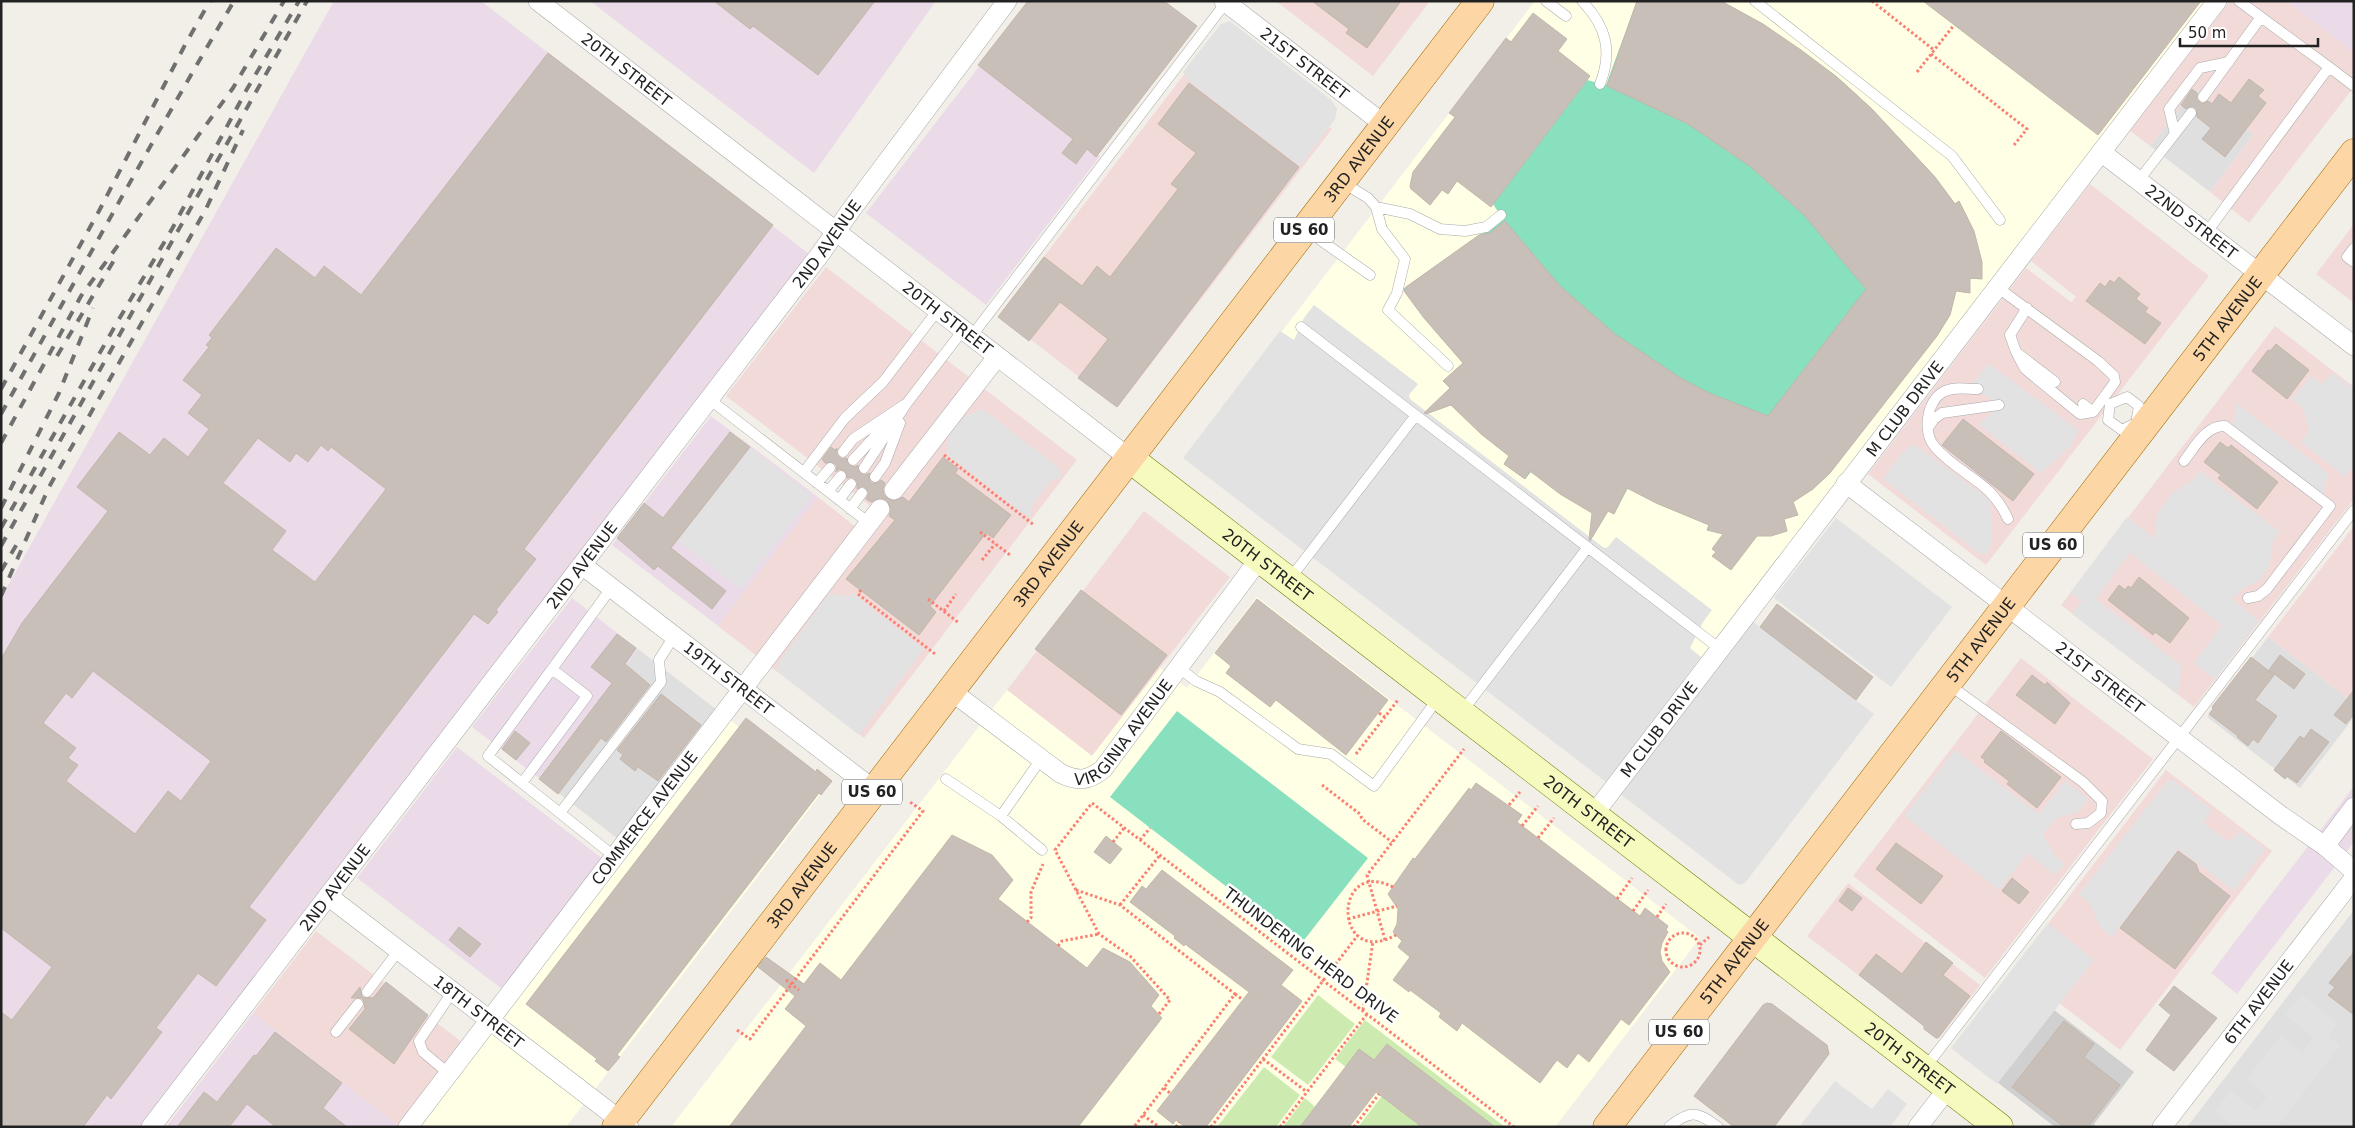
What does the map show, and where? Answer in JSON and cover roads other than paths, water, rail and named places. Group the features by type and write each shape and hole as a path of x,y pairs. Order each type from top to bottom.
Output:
{"main road":[{"name":"3RD AVENUE","path":"622,1125 874,790 1480,1"},
{"name":"5TH AVENUE","path":"1607,1127 1752,936 1826,846 2139,426 2352,157"},
{"name":"20TH STREET","path":"1128,458 1999,1127"}],"street":[{"name":"20TH STREET","path":"538,1 835,233 1128,458"},
{"name":"2ND AVENUE","path":"151,1127 835,233 1007,1"},
{"name":"M CLUB DRIVE","path":"1593,815 2217,1"},
{"name":"21ST STREET","path":"1226,2 1385,125"},
{"name":"22ND STREET","path":"2101,152 2354,346"},
{"path":"894,490 997,357"},
{"name":"21ST STREET","path":"1846,483 2179,738 2325,846 2354,871"},
{"name":"COMMERCE AVENUE","path":"408,1127 874,516"},
{"name":"VIRGINIA AVENUE","path":"951,691 1041,759 1071,778 1082,780 1092,778 1103,769 1260,558"},
{"name":"19TH STREET","path":"582,565 874,790"},
{"path":"2325,846 2354,807"},
{"name":"6TH AVENUE","path":"2162,1127 2354,878"},
{"name":"18TH STREET","path":"328,896 490,1019 622,1125"},
{"path":"1918,1127 1948,1088"}],"lane":[{"path":"1546,1 1566,16"},
{"path":"1582,1 1599,22 1608,45 1607,68 1600,84"},
{"path":"1755,1 1952,156 2000,220"},
{"path":"2240,1 2354,86"},
{"path":"853,460 907,403 967,334 1226,2"},
{"path":"2203,97 2262,17"},
{"path":"2175,134 2169,109 2195,74 2200,68 2229,62"},
{"path":"2206,232 2329,67"},
{"path":"2139,180 2191,112"},
{"path":"1342,182 1368,198 1376,207 1382,229 1405,259 1397,293 1388,310 1448,366"},
{"path":"1376,207 1410,214 1440,229 1465,231 1486,227 1501,215"},
{"path":"1305,229 1370,276"},
{"path":"2354,248 2347,257 2354,262"},
{"path":"1997,287 2027,308 2098,361 2114,376 2115,382 2107,401 2108,420 2122,430 2139,426 2139,406 2127,397 2107,401 2092,412 2080,414 2025,369 2010,335 2027,308"},
{"path":"804,472 845,418 883,382 937,311"},
{"path":"1301,327 1720,649"},
{"path":"2016,352 2055,382"},
{"path":"1978,389 1952,388 1943,392 1930,408 1928,428 1930,440 1934,446 1994,494 2008,519"},
{"path":"709,398 850,508 874,516"},
{"path":"843,452 854,438 907,403"},
{"path":"864,468 907,403"},
{"path":"875,477 885,463 907,403"},
{"path":"2082,404 2092,412"},
{"path":"1928,428 1934,419 1942,413 1999,405"},
{"path":"1289,580 1416,415"},
{"path":"2184,461 2207,432 2212,428 2225,426 2330,506 2268,589 2258,596 2248,598"},
{"path":"817,483 830,468"},
{"path":"828,492 840,476"},
{"path":"839,500 851,484"},
{"path":"850,508 862,493"},
{"path":"1924,1069 2354,510"},
{"path":"1178,667 1196,681 1220,692 1298,749 1331,754 1374,786 1450,704 1588,547"},
{"path":"612,587 488,756 615,857"},
{"path":"560,813 661,682 659,660 674,636"},
{"path":"522,782 587,696 552,669"},
{"path":"1947,684 2083,782 2098,796 2102,801 2101,813 2088,823 2076,824"},
{"path":"1001,816 1041,759"},
{"path":"946,779 1001,816 1046,853"},
{"path":"367,992 399,950"},
{"path":"448,1074 423,1052 419,1041 452,991"},
{"path":"336,1032 358,1004"},
{"path":"1669,1127 1679,1118 1695,1114 1702,1115 1718,1127"}],"railway":[{"path":"1,389 99,211 186,43 210,1"},
{"path":"1,414 145,155 234,1"},
{"path":"1,443 81,296 233,88 284,1"},
{"path":"1,528 172,229 247,89 299,1"},
{"path":"1,546 307,1"},
{"path":"1,596 49,487 206,209 243,130"},
{"path":"57,356 116,257"},
{"path":"1,508 59,393 93,308"},
{"path":"1,571 21,537"}]}
